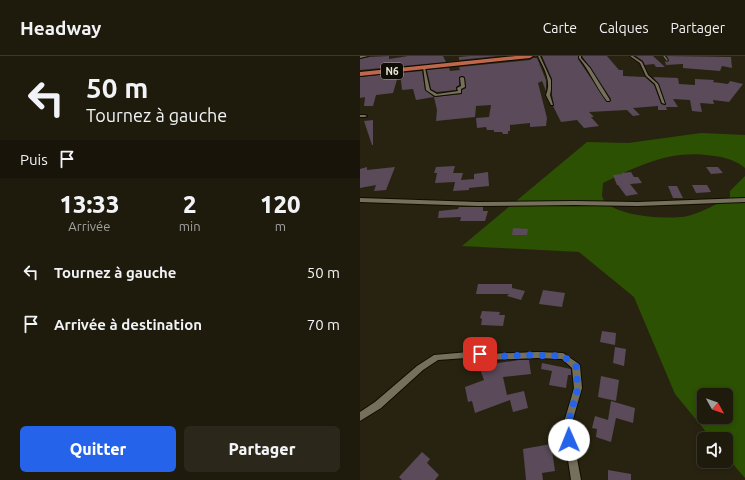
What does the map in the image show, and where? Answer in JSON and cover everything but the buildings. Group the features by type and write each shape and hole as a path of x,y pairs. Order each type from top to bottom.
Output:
{"highway":[{"name":"N6","path":"360,74 530,56"}],"street":[{"path":"360,57 367,56"},
{"path":"539,56 549,75 550,92 548,95 552,104"},
{"path":"580,56 592,72 600,90 608,100"},
{"path":"631,56 641,63 647,75 656,84 664,103"},
{"path":"424,68 428,90 436,95 460,92 460,88 463,87 462,78"},
{"path":"360,200 478,204 638,204 745,200"},
{"path":"360,417 378,404 420,368 437,357 480,354 487,357 525,355 563,356 576,366 578,388 567,426 576,480"}],"lane":[{"path":"664,56 667,60"}],"green space":[{"path":"701,133 745,135 745,168 735,161 727,158 699,154 670,157 630,170 603,183 602,196 606,203 615,209 627,213 668,218 688,216 730,197 730,191 745,176 745,478 733,464 733,432 706,432 700,424 733,424 733,388 697,388 697,421 675,394 634,297 579,252 462,246 587,142 628,143"}],"route":[{"path":"480,354 487,357 512,355 563,356 576,366 578,388 567,426 569,440"}]}
